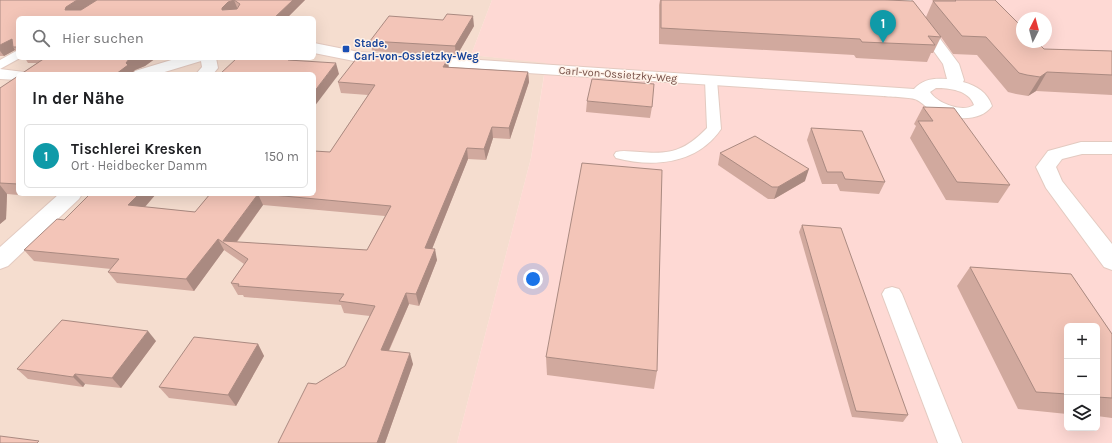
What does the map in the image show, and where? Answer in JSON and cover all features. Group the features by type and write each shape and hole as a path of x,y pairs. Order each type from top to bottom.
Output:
{"street":[{"path":"904,0 951,64 956,80 954,85"},
{"name":"Carl-von-Ossietzky-Weg","path":"316,48 359,57 883,91 922,95"},
{"path":"148,72 189,60"},
{"path":"206,72 210,68 208,60"},
{"path":"0,74 16,75"},
{"path":"944,83 954,85 978,96 982,101 983,106 974,112 965,113 949,110 934,105 922,95 921,91 928,84 944,83"},
{"path":"1112,148 1081,148 1055,155 1046,167 1053,183 1112,261"},
{"path":"0,260 70,196"}],"lane":[{"path":"0,65 16,55"},
{"path":"621,155 664,159 693,150 705,140 714,129 711,80"},
{"path":"892,294 950,443"}],"shaded area":[{"path":"0,0 492,0 471,55 546,62 531,158 457,443 0,443"},
{"path":"492,0 1112,0 1112,443 457,443 531,158 546,63 471,55"}],"building":[{"path":"0,0 77,0 66,7 65,10 81,10 97,0 234,0 293,0 276,16 16,16 16,47 13,47 12,39 0,45","holes":["234,0 240,4 237,9 222,10 228,2"]},
{"path":"661,0 913,1 941,37 928,36 935,45 862,42 860,39 661,28"},
{"path":"955,0 995,0 1016,21 1016,48 1112,51 1112,75 1047,72 1040,77 1019,73 986,37 962,36 933,1 956,1"},
{"path":"447,14 473,16 455,46 370,41 389,16 443,20"},
{"path":"360,54 448,59 443,67 528,72 509,128 492,127 484,149 467,148 425,248 435,249 416,294 406,293 381,350 410,353 377,443 278,443 308,383 316,384 345,366 375,306 339,301 344,294 238,286 239,284 231,283 248,259 218,239 186,279 108,272 119,259 24,250 57,219 64,220 88,196 137,196 128,205 195,212 208,196 257,196 223,241 367,250 391,206 284,196 316,196 316,151 330,152 375,85 338,82"},
{"path":"42,60 128,60 126,63 128,65 119,72 24,72"},
{"path":"235,60 288,60 336,63 316,89 316,72 222,72"},
{"path":"16,77 16,184 0,183 0,88"},
{"path":"592,79 654,84 652,107 587,101"},
{"path":"923,107 954,108 1010,185 957,182 918,121 933,121"},
{"path":"811,128 862,131 885,182 845,179 842,172 827,172"},
{"path":"755,136 809,169 778,187 772,187 720,153"},
{"path":"582,163 662,170 657,371 546,357"},
{"path":"802,225 841,228 908,415 856,411"},
{"path":"970,267 1071,274 1112,334 1112,398 1100,397 1100,323 1064,323 1064,394 1036,392"},
{"path":"62,320 148,331 112,378 75,374 73,377 17,369"},
{"path":"194,337 258,344 228,395 159,387"},
{"path":"0,436 39,441 37,443 0,443"}],"place":[{"name":"Tischlerei Kresken","path":"883,43"},
{"name":"Stade, Carl-von-Ossietzky-Weg","path":"346,49"}]}
